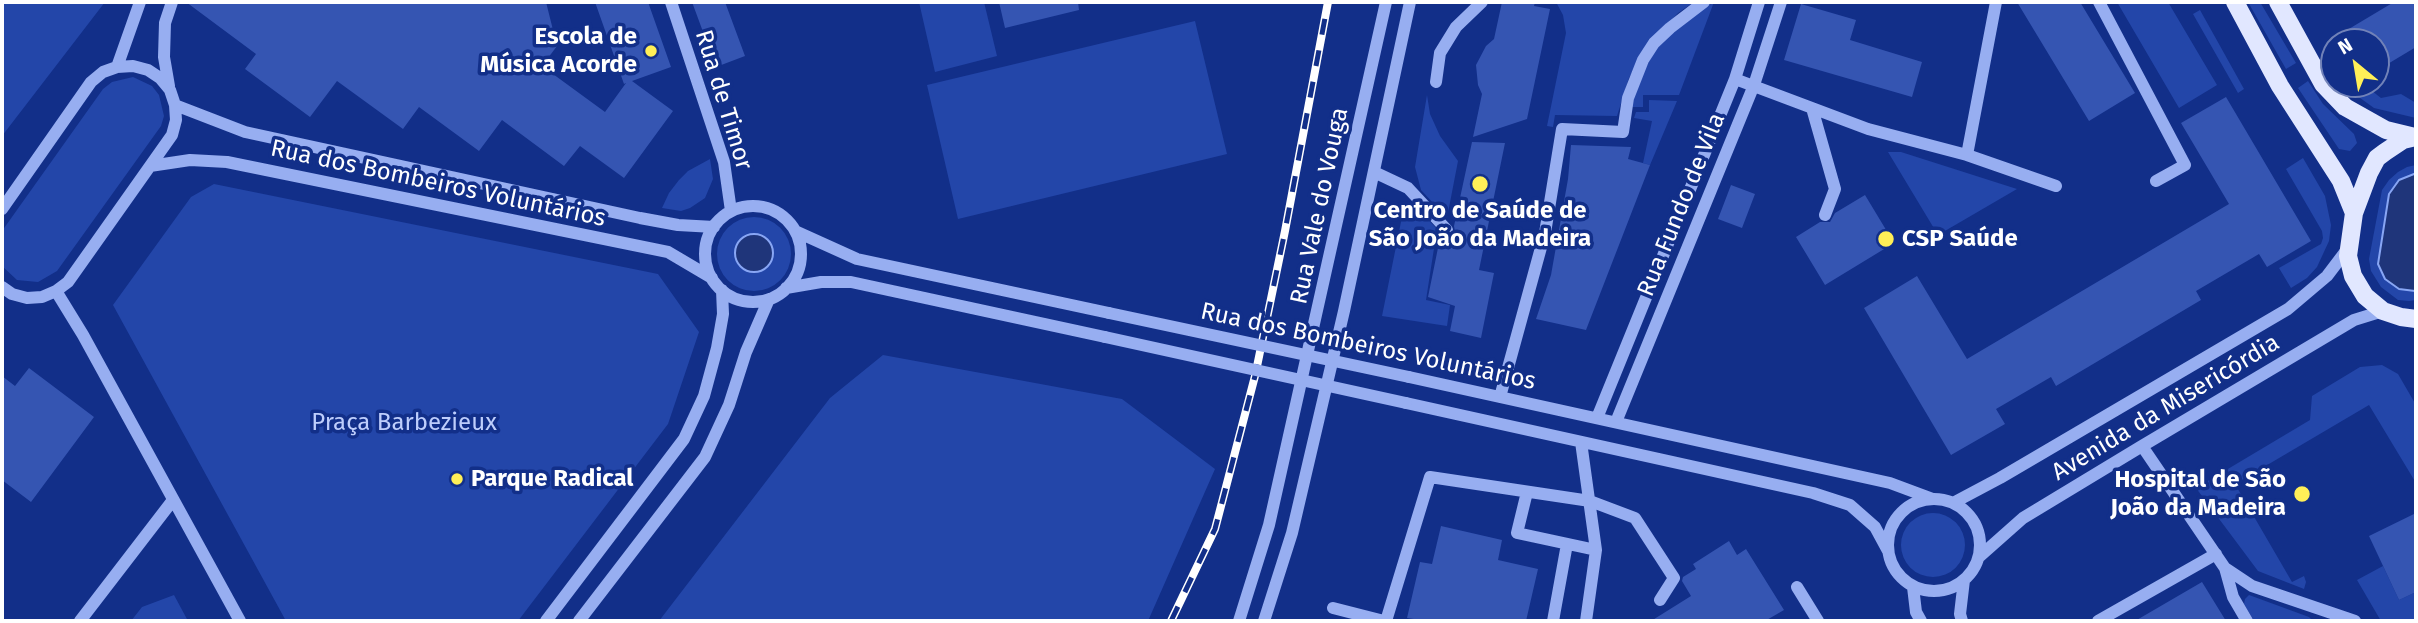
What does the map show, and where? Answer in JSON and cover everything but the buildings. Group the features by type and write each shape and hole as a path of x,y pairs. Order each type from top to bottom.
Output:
{"main road":[{"path":"2235,2 2280,86 2341,181 2354,213"},
{"path":"2278,2 2323,84 2345,107 2386,130 2416,137"},
{"path":"2416,137 2394,145 2378,158 2364,184 2354,213 2349,247 2350,268 2365,296 2384,311 2416,319"}],"street":[{"path":"117,67 140,2"},
{"path":"2,303 42,297 68,282 172,135 176,105 170,90 164,57 165,23 172,2"},
{"name":"Rua de Timor","path":"671,2 724,162 731,211"},
{"name":"Rua Vale do Vouga","path":"1239,621 1269,526 1385,2"},
{"name":"Rua Vale do Vouga","path":"1264,621 1292,533 1410,2"},
{"path":"1436,82 1440,53 1456,27 1482,2"},
{"path":"1500,397 1545,233 1562,129 1623,132 1628,98 1643,60 1654,43 1704,2"},
{"name":"Rua Fundo de Vila","path":"1597,418 1735,79 1759,2"},
{"name":"Rua Fundo de Vila","path":"1616,422 1754,85 1781,2"},
{"path":"1966,155 1996,2"},
{"path":"2099,2 2185,164 2156,181"},
{"path":"2,207 91,82 103,72 117,67 133,66 148,70 160,78 170,90"},
{"path":"1735,79 1868,129 1966,155 2056,186"},
{"name":"Rua dos Bombeiros Voluntários","path":"176,105 245,132 640,218 678,225 714,227"},
{"path":"1812,108 1835,189 1825,215"},
{"name":"Rua dos Bombeiros Voluntários","path":"150,166 190,160 227,162 668,252 712,278 722,290"},
{"path":"1374,172 1408,188 1447,230"},
{"name":"Rua dos Bombeiros Voluntários","path":"731,211 746,206 760,206 774,211 786,219 795,231 857,259 1890,483 1933,499"},
{"path":"712,278 706,266 708,239 714,227 731,211"},
{"path":"786,288 796,276 801,261 800,245 795,231"},
{"name":"Avenida da Misericórdia","path":"1953,503 2288,309 2327,276 2349,247"},
{"name":"Rua dos Bombeiros Voluntários","path":"769,299 786,288 821,282 851,282 1813,493 1850,505 1875,527 1888,551"},
{"path":"2,287 27,298"},
{"path":"546,621 684,439 704,396 717,348 723,314 722,290 744,301 769,299 746,352 729,405 705,457 579,621"},
{"path":"56,291 83,335 240,621"},
{"name":"Avenida da Misericórdia","path":"1979,557 2023,518 2354,320 2384,311"},
{"path":"1581,442 1597,550 1586,621"},
{"path":"2142,446 2225,568 2233,597 2247,621"},
{"path":"1333,608 1385,621 1430,477 1590,501 1635,518 1674,578 1660,600"},
{"path":"1527,492 1517,533 1597,550"},
{"path":"1933,499 1953,503 1966,512 1975,525 1980,540 1979,557 1964,580 1953,587 1926,591 1913,587 1896,572 1888,551 1892,526 1899,515 1920,501 1933,499"},
{"path":"80,621 173,500"},
{"path":"1553,621 1567,544"},
{"path":"2098,621 2216,554"},
{"path":"2225,568 2252,586 2332,617 2355,621"},
{"path":"1962,621 1960,614 1964,580"},
{"path":"1797,587 1818,621"},
{"path":"1913,587 1916,612 1921,621"}],"green space":[{"path":"2,2 105,2 2,136"},
{"path":"919,2 984,2 997,56 935,72"},
{"path":"1556,2 1694,2 1678,13 1649,44 1629,78 1617,116 1555,115 1553,127 1547,126 1566,33 1563,15"},
{"path":"1714,2 1679,95 1643,95 1643,107 1630,107 1639,81 1655,50 1683,22"},
{"path":"2117,2 2168,2 2217,85 2179,108"},
{"path":"2248,2 2260,2 2296,63 2286,69"},
{"path":"2200,10 2244,89 2238,93 2193,14"},
{"path":"1195,21 1227,154 958,219 927,85"},
{"path":"133,77 152,86 159,95 164,116 161,126 57,271 38,282 17,280 2,266 2,231 103,89 112,82"},
{"path":"2308,81 2323,104 2354,134 2357,143 2350,151 2339,149 2298,88"},
{"path":"2401,94 2416,103 2416,118 2374,108 2360,98 2390,98"},
{"path":"1427,95 1430,114 1440,136 1458,161 1447,218 1421,190 1415,167"},
{"path":"1649,100 1677,101 1650,165 1643,163 1652,121 1634,118 1636,112 1649,112"},
{"path":"1888,152 1901,152 2017,189 1938,235"},
{"path":"2303,158 2325,196 2331,225 2329,241 2317,267 2307,278 2291,288 2279,268 2321,244 2323,238 2322,231 2286,169"},
{"path":"710,159 713,179 705,198 681,211 662,208 679,180 688,171"},
{"path":"2416,165 2416,300 2398,300 2381,287 2371,271 2369,259 2382,190 2398,172"},
{"name":"Praça Barbezieux","path":"214,184 658,274 699,332 668,424 518,621 286,621 113,305 191,197"},
{"path":"1405,202 1413,204 1437,229 1426,300 1450,305 1447,326 1382,316"},
{"path":"747,217 761,217 775,223 785,233 791,254 785,275 775,285 761,291 747,291 733,285 723,275 717,261 717,247 723,233 733,223"},
{"path":"883,355 1122,399 1215,469 1148,621 659,621 830,398"},
{"path":"2382,365 2398,374 2416,405 2416,483 2369,405 2235,484 2292,582 2304,576 2304,589 2258,571 2196,488 2310,420 2312,396 2360,367"},
{"path":"1933,513 1951,519 1959,527 1965,545 1959,563 1951,571 1933,577 1915,571 1907,563 1901,545 1907,527 1915,519"},
{"path":"2383,566 2399,600 2416,592 2416,621 2381,621 2357,580"},
{"path":"174,595 188,621 131,621 142,607"},
{"path":"2249,595 2309,617 2313,621 2254,621 2244,604"}],"shaded area":[{"path":"2414,174 2415,291 2399,289 2385,279 2378,264 2389,194 2399,180"},
{"path":"754,234 768,239 773,253 768,267 754,272 740,267 735,253 740,239"}],"railway":[{"path":"1171,621 1215,529 1255,376 1328,2"}],"place":[{"name":"Escola de Música Acorde","path":"651,51"},
{"name":"Centro de Saúde de São João da Madeira","path":"1480,184"},
{"name":"CSP Saúde","path":"1886,239"},
{"name":"Parque Radical","path":"457,479"},
{"name":"Hospital de São João da Madeira","path":"2302,494"}]}
